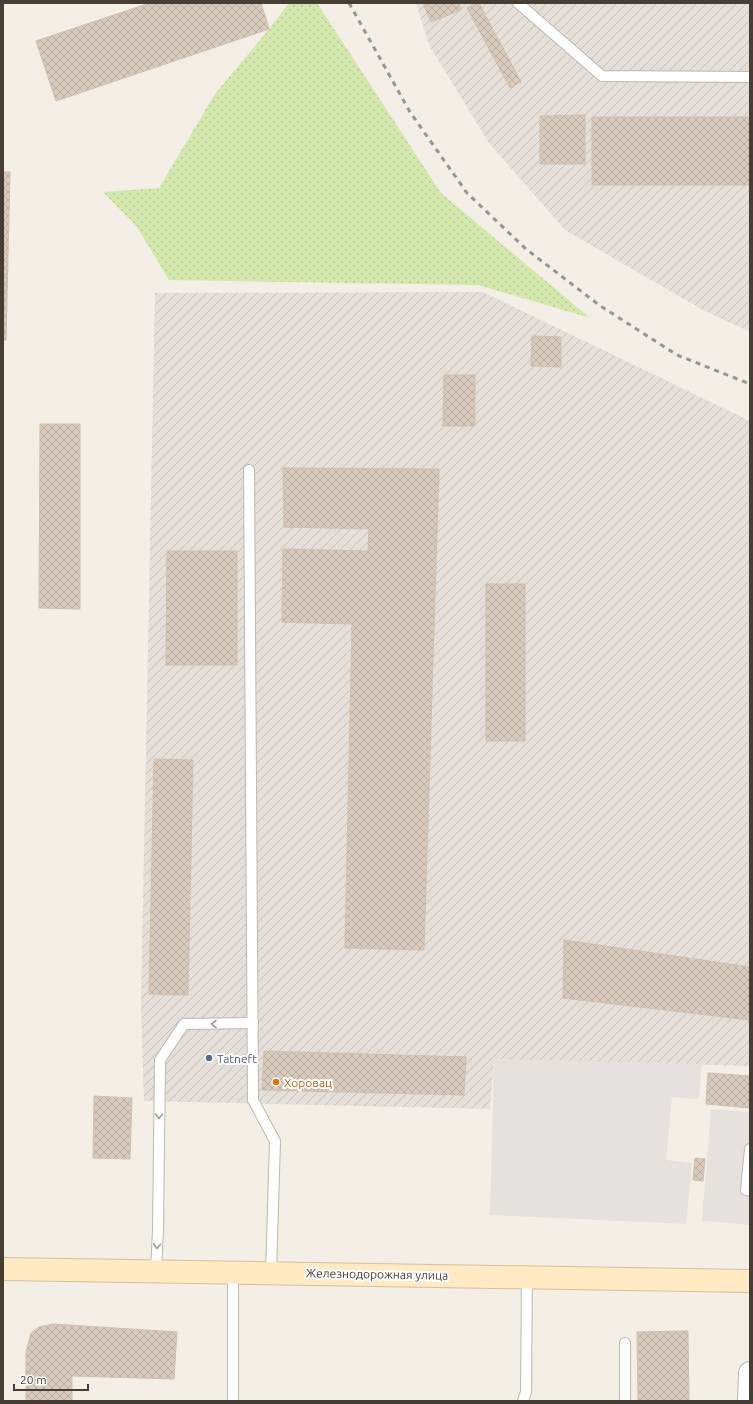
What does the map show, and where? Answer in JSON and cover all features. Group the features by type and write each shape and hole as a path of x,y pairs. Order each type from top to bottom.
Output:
{"main road":[{"name":"Железнодорожная улица","path":"3,1269 750,1280"}],"street":[{"path":"749,1401 750,1373"}],"lane":[{"path":"518,3 602,76 750,77"},
{"path":"249,470 253,1100 275,1141 271,1273"},
{"path":"156,1271 158,1230 160,1060 184,1024 253,1023"},
{"path":"750,1149 746,1190 750,1190"},
{"path":"233,1272 233,1401"},
{"path":"523,1401 526,1392 527,1277"},
{"path":"625,1343 625,1401"}],"shaded area":[{"path":"416,3 750,3 750,332 701,309 565,230 489,143 429,45"},
{"path":"483,292 750,421 750,1066 494,1059 490,1109 144,1101 141,1003 155,293"},
{"path":"494,1059 702,1064 699,1099 672,1097 666,1160 692,1163 686,1224 490,1215"},
{"path":"711,1109 750,1112 750,1225 702,1221"}],"green space":[{"path":"289,3 317,3 441,193 590,318 478,285 169,280 137,227 103,192 159,188 215,94"}],"building":[{"path":"150,3 261,3 269,29 56,101 36,41"},
{"path":"423,3 459,3 461,10 431,22"},
{"path":"479,3 521,82 510,88 467,8"},
{"path":"585,115 585,164 540,164 540,116"},
{"path":"592,117 750,117 750,185 592,185"},
{"path":"3,172 10,172 6,340 3,340"},
{"path":"532,336 561,337 561,367 531,366"},
{"path":"444,375 475,375 475,426 443,426"},
{"path":"40,424 80,424 80,609 39,608"},
{"path":"283,468 439,469 424,950 345,948 352,624 282,622 283,549 368,551 369,529 284,527"},
{"path":"167,551 237,551 237,665 166,665"},
{"path":"486,584 525,584 525,741 486,741"},
{"path":"154,759 193,760 188,995 149,994"},
{"path":"564,940 750,967 750,1020 563,998"},
{"path":"264,1051 466,1057 464,1095 262,1090"},
{"path":"708,1073 750,1076 750,1108 706,1104"},
{"path":"94,1096 132,1098 130,1159 93,1158"},
{"path":"695,1158 705,1159 703,1181 693,1180"},
{"path":"53,1324 177,1332 174,1379 72,1376 72,1401 26,1401 26,1352 31,1333 39,1327"},
{"path":"688,1331 689,1401 638,1401 637,1332"}],"railway":[{"path":"349,3 410,112 467,193 526,249 599,305 677,355 750,384"}],"place":[{"name":"Tatneft","path":"209,1058"},
{"name":"Хоровац","path":"276,1082"}]}
